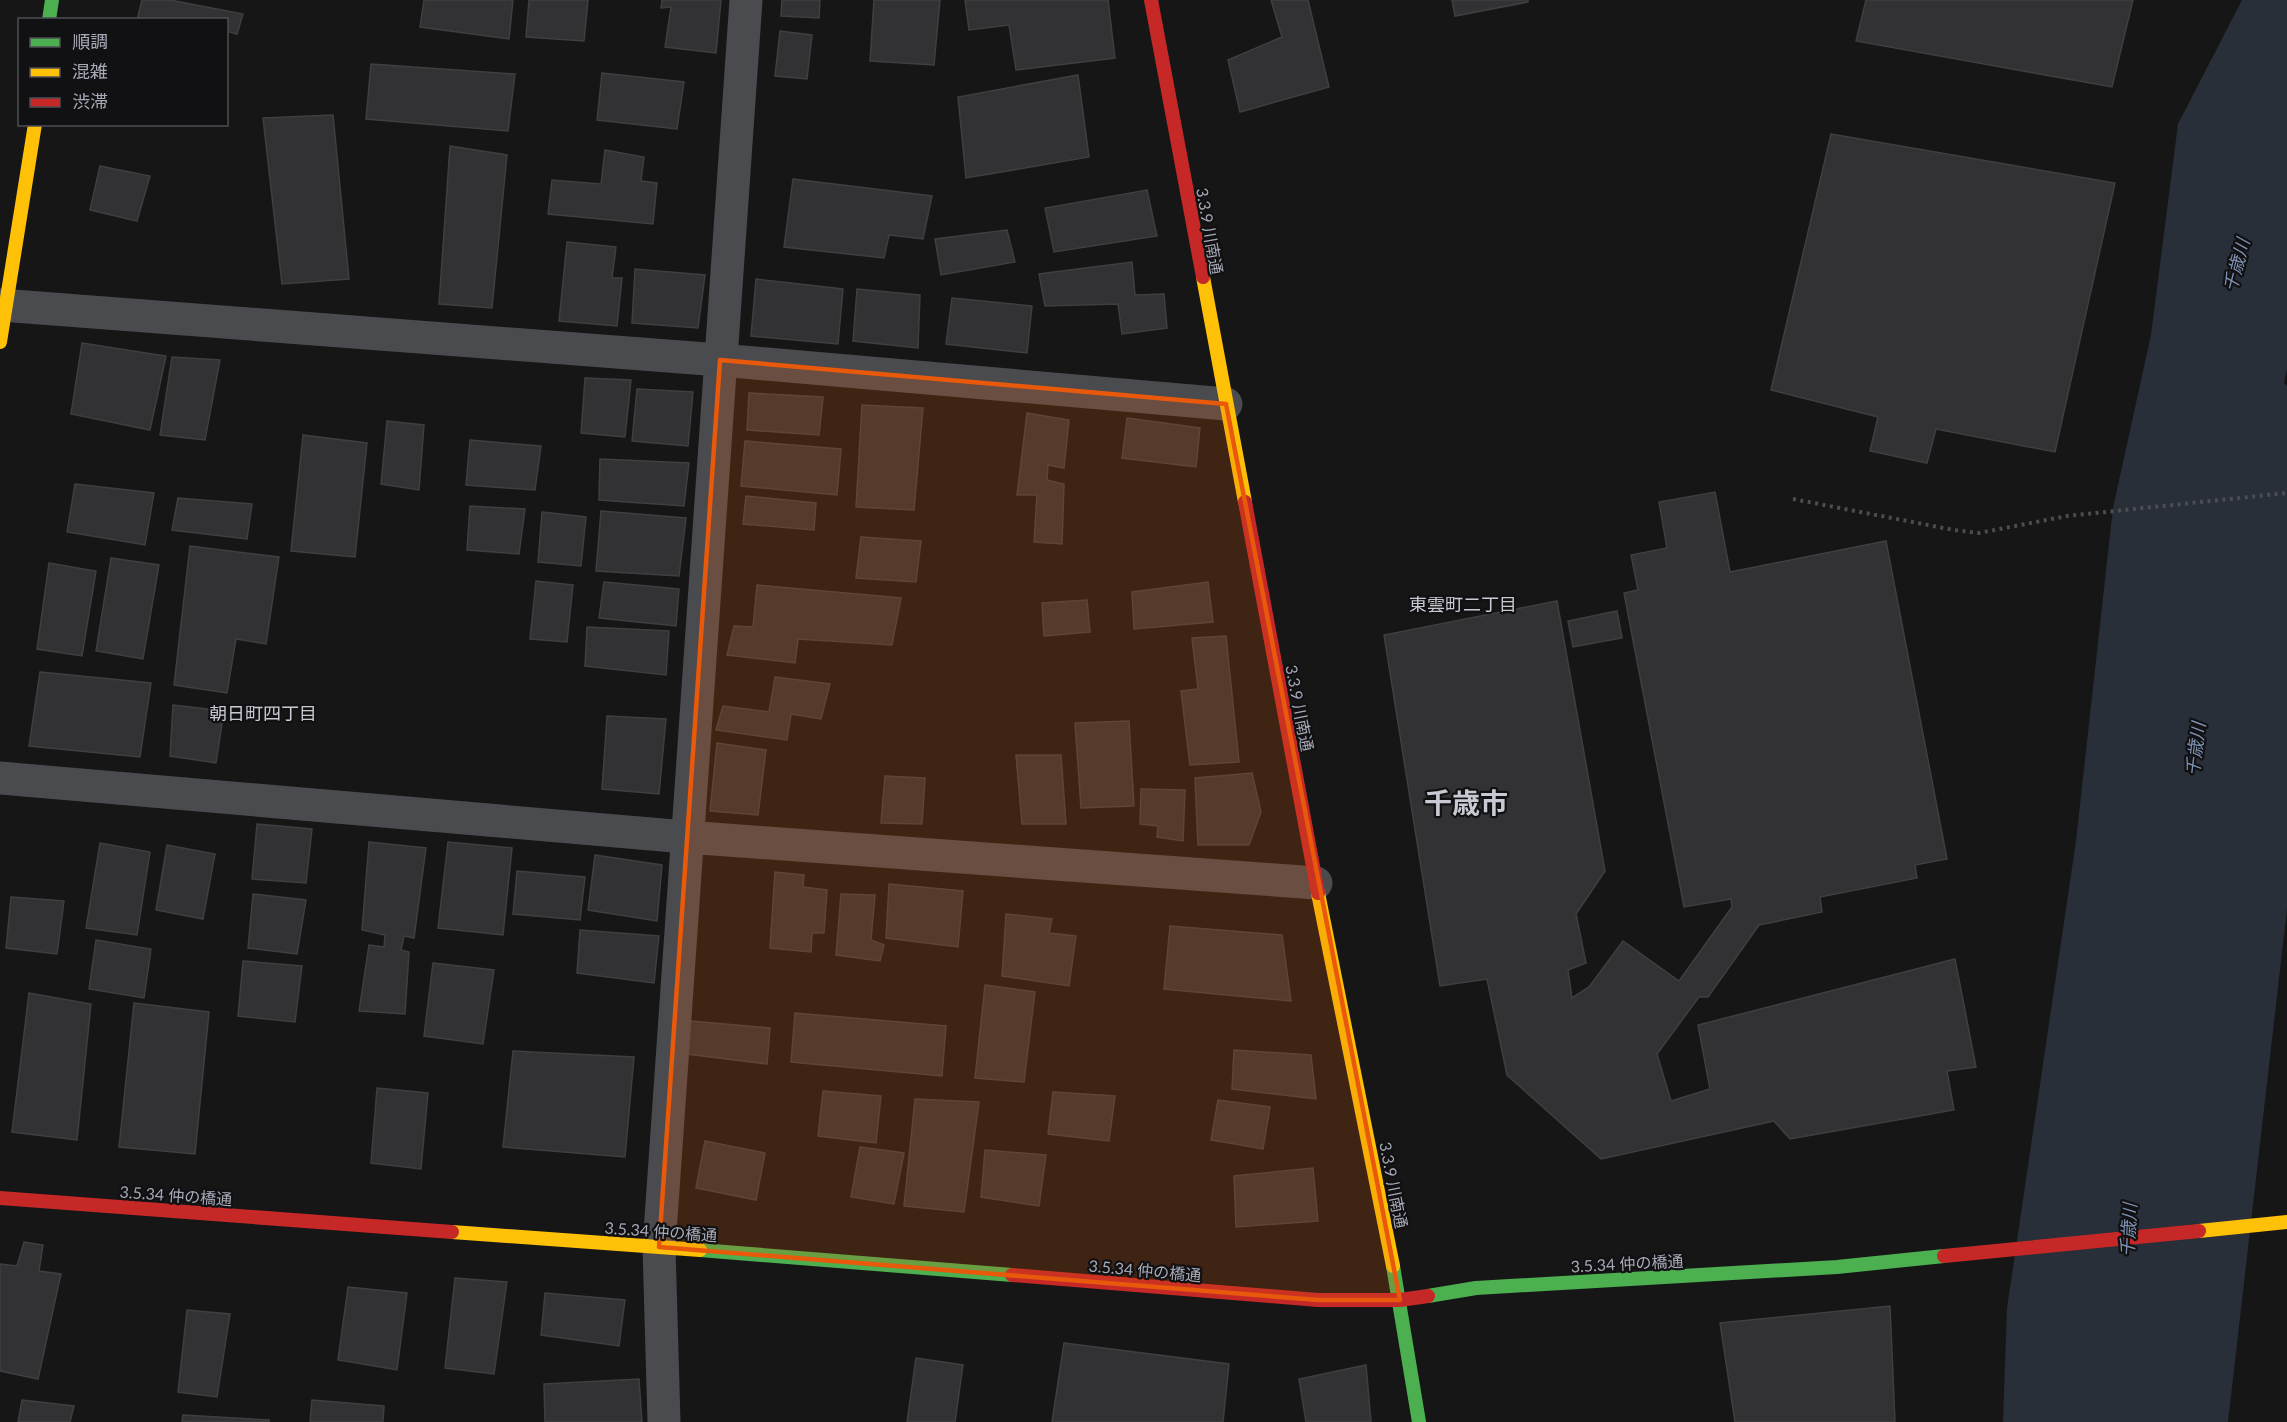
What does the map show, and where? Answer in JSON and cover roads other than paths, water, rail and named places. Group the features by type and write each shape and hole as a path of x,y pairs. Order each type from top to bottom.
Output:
{"street":[{"path":"49,18 52,0"},
{"path":"664,1422 659,1247 746,0"},
{"name":"3.3.9 川南通","path":"1151,0 1316,883 1400,1300 1419,1422"},
{"path":"0,342 3,305 35,126"},
{"path":"3,305 720,360 1226,404"},
{"path":"0,778 686,837 1316,883"},
{"name":"3.5.34 仲の橋通","path":"0,1198 659,1247 1318,1300 1400,1300 1476,1288 1837,1267 2287,1222"}],"water":[{"name":"千歳川","path":"2242,0 2287,0 2287,369 2284,383 2287,386 2287,909 2228,1422 2003,1422 2007,1308 2076,841 2113,508 2151,335 2178,124"}],"district":[{"name":"東雲町二丁目","path":"1463,604"},
{"name":"朝日町四丁目","path":"263,713"},
{"name":"千歳市","path":"1466,802"}]}
